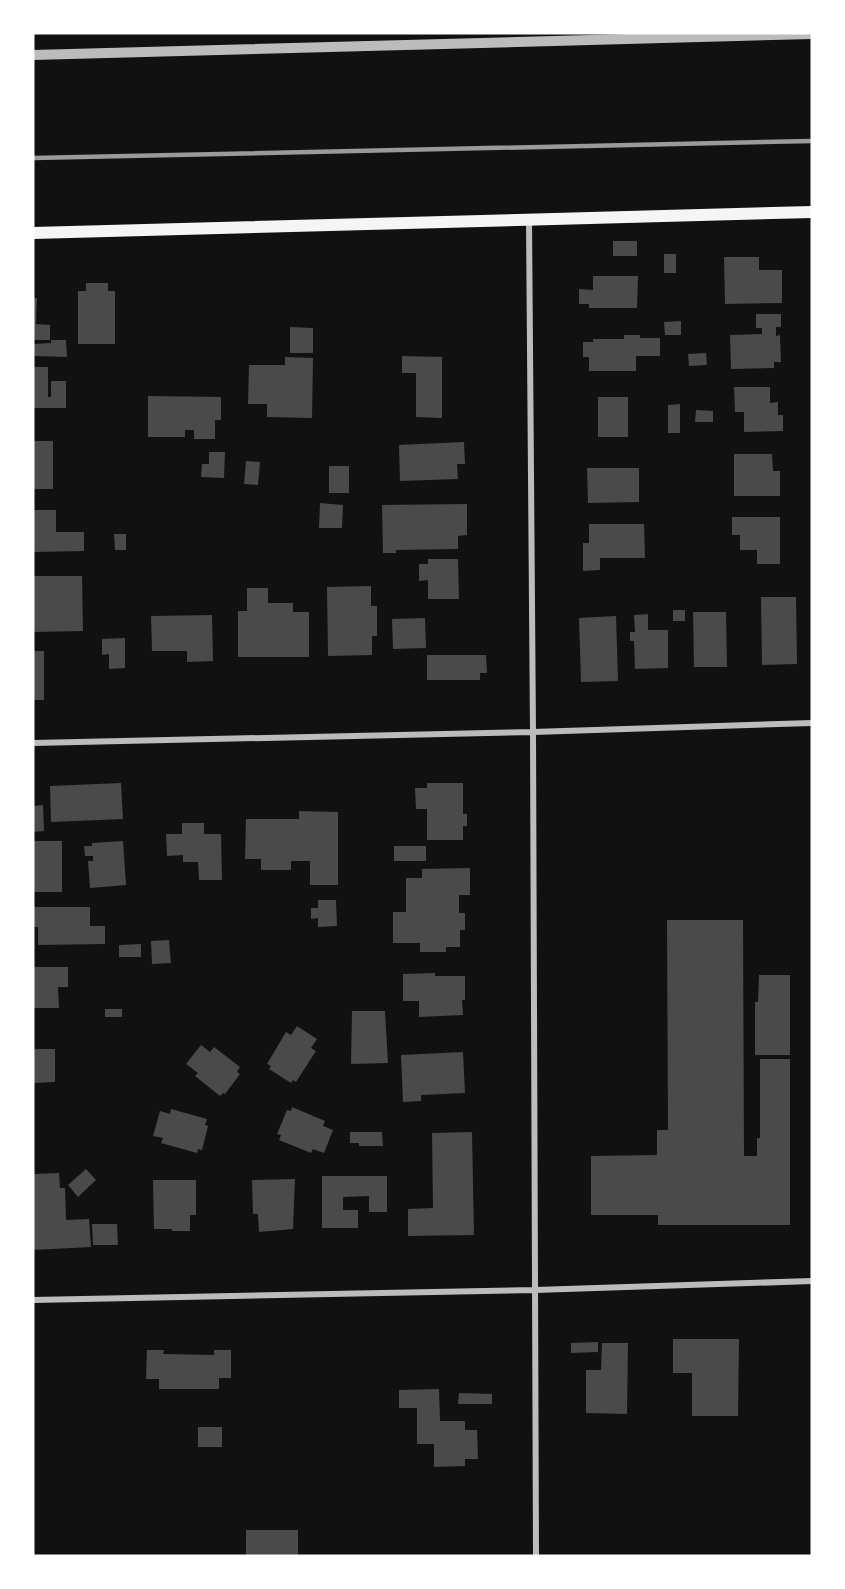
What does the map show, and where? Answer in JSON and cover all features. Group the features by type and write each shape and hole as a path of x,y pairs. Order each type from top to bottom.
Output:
{"main road":[{"path":"33,233 812,212"}],"street":[{"path":"33,55 812,34"},
{"path":"529,220 536,1556"},
{"path":"33,743 533,732 812,723"},
{"path":"33,1300 535,1290 812,1281"}],"building":[{"path":"613,241 637,241 637,256 613,256"},
{"path":"664,254 676,254 676,273 664,273"},
{"path":"724,257 759,257 759,270 782,270 782,303 725,304"},
{"path":"593,276 638,276 637,308 589,308 589,304 579,304 579,289 593,290"},
{"path":"86,283 108,283 108,291 115,291 115,344 78,344 78,291 86,291"},
{"path":"33,298 37,298 36,324 50,325 50,340 33,340"},
{"path":"756,314 781,314 781,327 776,327 776,336 780,335 781,362 774,362 774,368 731,369 730,335 762,334 762,328 756,328"},
{"path":"681,321 681,335 665,335 664,322"},
{"path":"290,327 313,328 313,353 290,353"},
{"path":"624,335 660,338 660,356 636,356 636,371 589,371 589,357 583,357 583,342 593,342 593,339 624,339"},
{"path":"51,340 66,340 67,357 33,356 33,344 51,343"},
{"path":"706,353 707,365 689,366 688,354"},
{"path":"402,356 442,357 442,418 416,417 416,373 402,373"},
{"path":"285,357 313,358 312,418 267,417 267,404 248,404 249,365 285,365"},
{"path":"33,367 48,367 48,397 51,397 51,381 66,381 66,408 33,408"},
{"path":"734,387 770,387 770,403 778,402 778,415 783,415 783,431 744,432 744,412 735,412"},
{"path":"148,396 221,397 221,420 215,420 215,439 194,439 194,430 185,430 185,437 148,437"},
{"path":"598,397 628,397 628,437 598,437"},
{"path":"680,404 680,433 668,433 668,405"},
{"path":"696,410 713,411 713,422 695,422"},
{"path":"33,441 53,441 53,489 33,489"},
{"path":"464,442 465,464 457,464 458,479 400,481 399,445"},
{"path":"209,452 225,452 224,478 201,477 202,464 209,464"},
{"path":"734,454 772,454 773,471 780,471 780,496 734,496"},
{"path":"246,461 260,462 258,485 244,484"},
{"path":"329,466 349,466 349,493 329,493"},
{"path":"587,468 639,468 639,502 588,503"},
{"path":"320,503 343,505 342,528 319,528"},
{"path":"467,504 467,535 458,536 458,549 396,550 396,553 383,553 382,505"},
{"path":"33,510 56,510 56,532 84,532 84,551 33,552"},
{"path":"732,517 780,517 780,564 757,564 757,550 740,550 740,535 732,535"},
{"path":"589,524 644,524 645,558 600,558 600,570 583,571 583,543 589,543"},
{"path":"114,534 126,534 126,550 115,550"},
{"path":"428,559 458,559 459,599 428,599 428,580 419,581 419,564 428,564"},
{"path":"33,576 82,576 83,631 33,632"},
{"path":"371,586 371,606 377,606 377,636 372,636 372,655 328,656 327,587"},
{"path":"247,588 268,588 268,603 293,603 293,612 309,612 309,657 238,657 238,611 247,611"},
{"path":"761,597 796,597 797,664 762,665"},
{"path":"673,610 685,610 685,621 673,621"},
{"path":"693,612 726,612 727,667 694,667"},
{"path":"648,614 648,630 668,630 668,668 635,669 634,641 630,641 630,632 635,632 634,615"},
{"path":"212,615 213,661 187,662 187,651 152,651 151,616"},
{"path":"616,616 618,681 581,682 579,618"},
{"path":"425,618 426,648 393,649 392,619"},
{"path":"125,638 125,668 109,669 109,654 102,655 102,639"},
{"path":"33,651 44,651 44,700 33,700"},
{"path":"427,655 486,655 487,673 480,673 480,680 427,680"},
{"path":"121,783 123,819 51,822 50,786"},
{"path":"427,783 463,783 463,814 467,814 467,826 463,826 463,840 427,840 427,809 416,809 415,788 427,788"},
{"path":"43,805 44,831 33,832 33,806"},
{"path":"299,811 338,812 338,885 310,885 310,861 291,861 291,870 261,870 261,859 245,859 246,819 299,819"},
{"path":"182,823 204,823 204,834 221,834 222,880 199,880 198,862 183,862 183,855 167,856 166,834 182,834"},
{"path":"33,841 62,841 62,892 33,892"},
{"path":"123,841 126,885 90,888 88,861 93,861 93,856 85,856 84,846 92,846 92,843"},
{"path":"394,846 426,846 426,861 394,861"},
{"path":"470,868 470,895 459,895 459,913 465,913 465,930 460,930 460,947 446,947 446,952 420,952 420,943 393,943 393,912 406,912 406,878 422,878 422,869"},
{"path":"318,900 336,900 337,926 318,927 318,918 311,919 311,908 318,908"},
{"path":"33,907 90,907 90,926 105,926 105,944 38,945 38,927 33,927"},
{"path":"667,920 743,920 744,1156 757,1156 757,1138 760,1138 760,1059 790,1059 790,1225 658,1225 658,1215 591,1215 591,1156 657,1155 657,1130 668,1130"},
{"path":"169,940 171,963 152,964 151,941"},
{"path":"141,944 141,957 119,957 119,945"},
{"path":"33,967 68,967 68,987 58,987 59,1008 33,1008"},
{"path":"435,973 435,976 465,976 463,1015 419,1017 419,1001 403,1001 403,974"},
{"path":"759,975 790,975 790,1055 755,1055 755,1002 758,1002"},
{"path":"105,1009 122,1009 122,1017 105,1017"},
{"path":"352,1011 385,1011 388,1063 351,1064"},
{"path":"297,1026 317,1039 311,1048 316,1051 296,1082 293,1080 291,1083 269,1069 271,1066 267,1064 286,1032 291,1035"},
{"path":"201,1045 210,1052 214,1047 240,1067 237,1072 240,1074 225,1094 220,1096 195,1076 198,1073 186,1064"},
{"path":"35,1049 55,1049 55,1082 34,1083 33,1053"},
{"path":"463,1052 465,1093 421,1095 421,1101 403,1102 401,1055"},
{"path":"292,1107 325,1121 323,1126 333,1130 324,1153 313,1149 311,1153 279,1140 281,1135 277,1134 287,1110 291,1111"},
{"path":"171,1109 207,1119 205,1125 208,1126 202,1150 198,1149 197,1153 161,1143 163,1138 153,1136 160,1111 170,1114"},
{"path":"350,1132 382,1132 383,1146 359,1146 359,1143 350,1143"},
{"path":"472,1132 474,1235 408,1236 408,1209 433,1208 432,1133"},
{"path":"86,1169 96,1180 78,1197 68,1185"},
{"path":"59,1173 60,1188 65,1188 66,1220 89,1219 91,1247 33,1250 33,1174"},
{"path":"322,1176 387,1176 387,1212 369,1212 369,1196 343,1197 343,1210 358,1210 358,1228 322,1228"},
{"path":"295,1179 293,1229 259,1232 258,1214 253,1214 252,1180"},
{"path":"153,1180 196,1180 196,1215 190,1215 190,1231 154,1229"},
{"path":"92,1224 117,1224 118,1245 93,1245"},
{"path":"673,1339 739,1339 738,1416 692,1416 692,1373 673,1373"},
{"path":"598,1342 598,1352 571,1353 571,1343"},
{"path":"602,1343 628,1343 627,1414 586,1413 586,1370 601,1370"},
{"path":"147,1350 164,1350 163,1354 214,1355 214,1350 231,1350 231,1378 219,1378 219,1389 159,1389 159,1379 146,1379"},
{"path":"439,1389 440,1421 465,1421 465,1430 477,1430 478,1459 465,1459 465,1466 434,1467 434,1444 417,1444 417,1408 399,1408 399,1390"},
{"path":"459,1393 492,1394 492,1404 458,1404"},
{"path":"198,1427 222,1427 222,1447 198,1447"},
{"path":"246,1530 298,1530 298,1556 246,1556"}],"railway":[{"path":"33,158 812,141"}]}
